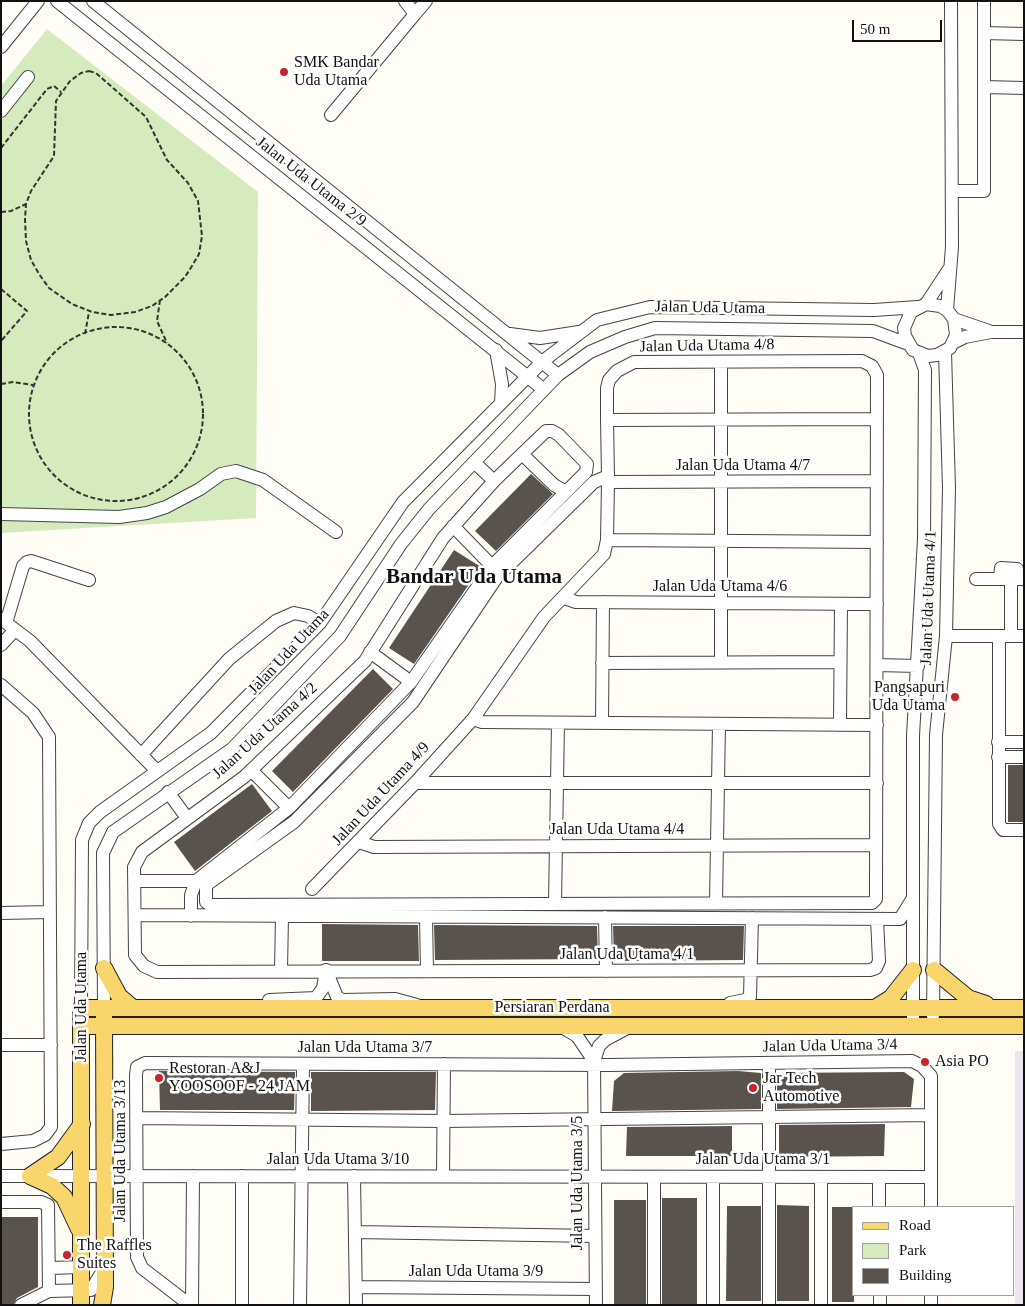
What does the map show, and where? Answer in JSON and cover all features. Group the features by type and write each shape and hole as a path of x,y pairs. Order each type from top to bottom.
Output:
{"main road":[{"path":"104,968 119,996 133,1008"},
{"path":"875,1008 891,998 903,986 913,970"},
{"path":"934,970 968,998 1000,1008"},
{"name":"Persiaran Perdana","path":"81,1008 1024,1008"},
{"name":"Jalan Uda Utama","path":"81,1008 82,1298"},
{"name":"Jalan Uda Utama","path":"102,1305 104,1269 104,1008"},
{"name":"Persiaran Perdana","path":"81,1026 1024,1026"},
{"path":"104,1063 110,1047 119,1035 131,1026"},
{"path":"30,1176 58,1157 82,1124"},
{"path":"30,1176 52,1186 64,1197 83,1238"}],"street":[{"path":"1,47 38,1"},
{"name":"Jalan Uda Utama 2/9","path":"57,1 543,389"},
{"name":"Jalan Uda Utama 2/9","path":"93,1 543,361 558,375"},
{"path":"405,1 415,14"},
{"path":"332,115 426,1"},
{"path":"949,347 956,335 950,314 949,269 952,248 951,1"},
{"path":"952,191 984,191 984,1"},
{"path":"984,33 1024,34"},
{"path":"1,111 28,77"},
{"path":"984,87 1024,88"},
{"path":"949,269 922,306 911,312 904,328 908,344 919,354 937,355 965,337 991,332 1024,332"},
{"path":"922,306 940,306 950,314 991,332"},
{"name":"Jalan Uda Utama","path":"81,1008 82,840 88,824 100,812 156,770 211,733 320,624 403,502 543,361 597,320 650,307 874,310 922,306"},
{"name":"Jalan Uda Utama","path":"104,1008 103,853 106,843 113,832 232,749 340,636 401,544 428,509 558,375 590,352 625,336 656,328 873,331 908,344"},
{"path":"508,333 540,338 583,331"},
{"name":"Jalan Uda Utama 4/1","path":"933,1026 936,735 946,636 949,347"},
{"path":"496,350 502,378 501,403"},
{"name":"Jalan Uda Utama 4/1","path":"913,1026 913,736 924,539 925,370 919,354"},
{"name":"Jalan Uda Utama 4/8","path":"607,540 609,380 624,366 634,362 862,361 872,366 877,375 877,419"},
{"path":"721,362 722,662"},
{"path":"607,420 877,419 876,899 872,903 210,905 206,902 206,885 294,822 406,710 497,577 594,482 608,479"},
{"name":"Jalan Uda Utama 4/2","path":"281,970 157,972 144,966 135,955 134,867 142,852 251,770 365,661 443,538 494,482 546,431 552,431 559,435 587,464 586,472 566,492"},
{"path":"191,916 191,895 196,881 289,808 411,682 492,566 566,492 554,485 522,454"},
{"path":"474,462 494,482"},
{"path":"1,503 6,514 119,517 147,513 166,507 200,489 221,474 236,471 263,480 336,532"},
{"name":"Jalan Uda Utama 4/7","path":"608,479 721,482 877,482"},
{"path":"453,526 492,566"},
{"path":"607,540 877,542"},
{"name":"Jalan Uda Utama 4/9","path":"312,889 415,783 472,719 544,616 599,562 604,554 607,540"},
{"path":"1,645 23,566 27,562 31,561 89,580"},
{"path":"976,578 1013,579 1005,636 998,742 999,824 1004,830 1024,830"},
{"name":"Jalan Uda Utama 4/6","path":"564,598 576,602 877,604"},
{"path":"602,723 603,602"},
{"path":"840,725 841,604"},
{"path":"141,754 229,660 276,621 294,613 308,616 320,624"},
{"path":"8,624 30,641 156,770"},
{"path":"946,636 1024,636"},
{"path":"370,652 411,682"},
{"path":"602,663 840,662"},
{"path":"877,665 918,666"},
{"path":"1,685 33,713 49,737 51,1045 51,1127 45,1136 33,1142 1,1144"},
{"path":"472,719 482,722 877,725"},
{"path":"555,904 558,723"},
{"path":"716,903 719,724"},
{"path":"998,742 1024,742"},
{"path":"998,757 1024,758"},
{"path":"251,770 289,808"},
{"path":"415,783 877,783"},
{"path":"168,792 187,818"},
{"name":"Jalan Uda Utama 4/4","path":"359,842 374,847 876,845"},
{"path":"135,881 196,881"},
{"path":"135,915 900,918 913,898"},
{"path":"1,913 50,912"},
{"path":"281,970 282,916"},
{"path":"426,916 426,971"},
{"path":"605,917 606,971"},
{"path":"703,1008 745,1000 750,997 752,918"},
{"name":"Jalan Uda Utama 4/1","path":"281,970 873,970 879,962 877,918"},
{"path":"240,1008 268,1000 316,998 323,988 326,970"},
{"path":"326,970 337,997 342,1000 401,1000 424,1008"},
{"path":"594,1063 599,1046 605,1040 631,1025"},
{"path":"560,1026 577,1036 594,1063"},
{"path":"1,1045 51,1045"},
{"name":"Jalan Uda Utama 3/4","path":"594,1063 912,1061 922,1066 931,1076 931,1206"},
{"name":"Jalan Uda Utama 3/7","path":"137,1067 145,1063 594,1063"},
{"name":"Jalan Uda Utama 3/5","path":"594,1063 596,1305"},
{"path":"769,1063 769,1305"},
{"path":"300,1305 303,1064"},
{"path":"442,1176 444,1064"},
{"name":"Jalan Uda Utama 3/13","path":"137,1067 136,1118 139,1264 191,1305"},
{"path":"136,1118 302,1118 444,1121 931,1115"},
{"name":"Jalan Uda Utama 3/10","path":"1,1176 595,1177"},
{"path":"191,1305 193,1176"},
{"path":"242,1176 242,1305"},
{"path":"354,1176 356,1305"},
{"name":"Jalan Uda Utama 3/1","path":"595,1177 931,1177"},
{"path":"654,1177 654,1305"},
{"path":"713,1177 713,1305"},
{"path":"821,1177 821,1305"},
{"path":"879,1177 879,1206"},
{"path":"1,1202 41,1202 48,1205 48,1291"},
{"path":"355,1232 595,1236"},
{"path":"49,1268 83,1267"},
{"path":"21,1305 48,1291 82,1298 91,1290 104,1269"},
{"name":"Jalan Uda Utama 3/9","path":"356,1287 595,1289"}],"path":[{"path":"89,71 96,73 146,117 167,160 188,183 198,201 202,236 199,254 185,277 160,300 135,312 111,315 90,311 72,304 49,288 30,260 26,241 26,204 31,191 52,161 56,101 61,92 70,81 81,74 89,71"},
{"path":"1,148 47,89 54,86 61,92"},
{"path":"1,212 12,211 26,204"},
{"path":"1,289 27,311 1,341"},
{"path":"160,300 157,321 167,343"},
{"path":"85,334 90,311"},
{"path":"118,327 155,336 167,343 176,350 195,379 202,405 202,418 196,445 189,461 181,472 162,488 149,494 120,500 89,497 56,477 43,462 30,427 28,412 34,385 42,363 58,348 94,329 118,327"},
{"path":"1,384 14,382 34,385"}],"shaded area":[{"path":"1015,1051 1024,1051 1024,1305 1015,1305"}],"green space":[{"path":"47,29 258,192 256,518 1,533 1,86"}],"building":[{"path":"531,474 553,494 496,551 475,531"},
{"path":"454,550 481,567 414,664 389,648"},
{"path":"373,669 393,689 293,792 272,771"},
{"path":"1008,765 1024,765 1024,822 1008,822"},
{"path":"252,784 272,811 195,871 174,842"},
{"path":"322,924 418,925 419,961 322,961"},
{"path":"434,925 597,926 598,959 435,960"},
{"path":"613,926 744,926 743,960 614,961"},
{"path":"159,1071 295,1072 294,1110 160,1110"},
{"path":"738,1071 761,1073 761,1109 612,1111 614,1081 624,1073"},
{"path":"311,1072 436,1072 435,1110 311,1111"},
{"path":"904,1072 914,1079 911,1107 777,1109 777,1073"},
{"path":"885,1124 884,1156 779,1157 779,1125"},
{"path":"732,1126 732,1156 626,1156 627,1127"},
{"path":"662,1198 697,1198 697,1305 662,1305"},
{"path":"614,1200 646,1200 646,1305 614,1305"},
{"path":"777,1205 809,1206 809,1301 777,1301"},
{"path":"727,1206 761,1206 761,1301 726,1301"},
{"path":"832,1207 852,1207 852,1296 854,1296 854,1302 832,1302"},
{"path":"1,1217 38,1217 38,1287 17,1298 13,1305 1,1305"}],"place":[{"name":"SMK Bandar Uda Utama","path":"284,72"},
{"name":"Pangsapuri Uda Utama","path":"955,697"},
{"name":"Asia PO","path":"925,1062"},
{"name":"Restoran A&J YOOSOOF - 24 JAM","path":"159,1078"},
{"name":"Jar Tech Automotive","path":"753,1088"},
{"name":"The Raffles Suites","path":"67,1255"}],"district":[{"name":"Bandar Uda Utama","path":"474,578"}]}
